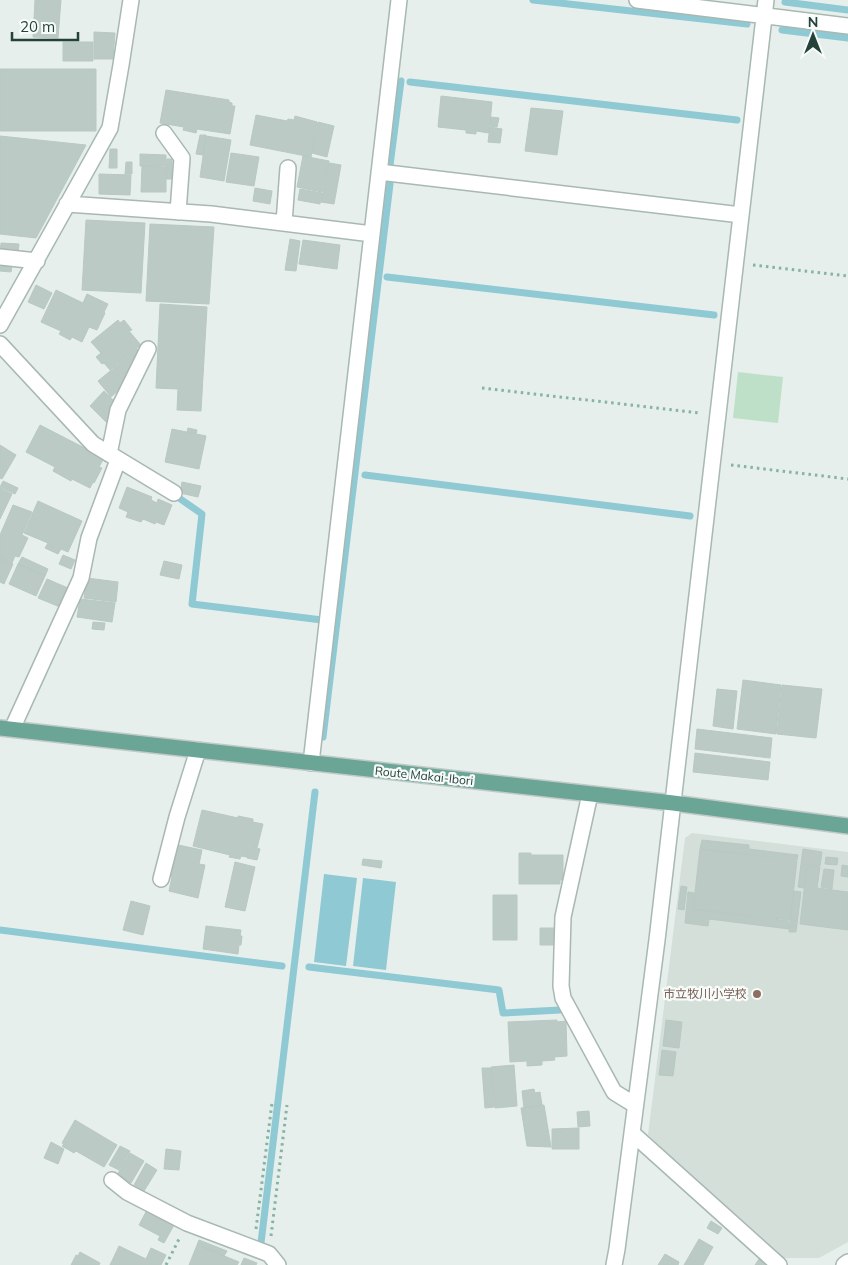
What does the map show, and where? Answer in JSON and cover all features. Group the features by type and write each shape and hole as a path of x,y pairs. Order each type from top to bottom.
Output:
{"main road":[{"name":"Route Makai-Ibori","path":"6,728 674,803 848,826"}],"street":[{"path":"0,325 110,128 130,0"},
{"path":"310,763 399,0"},
{"path":"637,0 848,26"},
{"path":"614,1265 674,803 766,0"},
{"path":"164,133 182,158 178,212"},
{"path":"284,223 288,168"},
{"path":"379,172 741,214"},
{"path":"67,204 211,214 372,234"},
{"path":"0,257 37,261"},
{"path":"0,344 93,444 174,493"},
{"path":"6,728 81,578 89,538 114,457 118,410 148,349"},
{"path":"161,879 177,816 198,750"},
{"path":"590,794 563,918 561,986 563,998 614,1092 635,1105"},
{"path":"632,1132 778,1265"},
{"path":"112,1180 127,1192 187,1223 254,1248 274,1260"},
{"path":"844,1265 848,1262"}],"path":[{"path":"735,263 848,276"},
{"path":"482,388 718,415"},
{"path":"713,462 848,479"},
{"path":"254,1248 272,1103"},
{"path":"274,1260 287,1105"},
{"path":"166,1265 187,1223"}],"shaded area":[{"name":"市立牧川小学校","path":"692,833 848,852 848,1242 819,1258 780,1258 648,1135 685,838"}],"green space":[{"path":"738,372 783,377 778,423 733,418"}],"water":[{"path":"324,874 357,878 346,966 314,962"},
{"path":"363,878 396,882 386,970 353,966"}],"building":[{"path":"35,0 61,0 58,38 33,37"},
{"path":"94,32 115,33 113,59 94,59"},
{"path":"63,42 93,42 93,61 63,61"},
{"path":"0,69 96,69 96,131 0,131"},
{"path":"166,90 229,100 232,106 235,106 230,134 197,129 196,133 183,130 184,127 160,123"},
{"path":"441,96 492,102 489,133 476,131 476,134 466,133 466,130 438,127"},
{"path":"531,108 563,111 557,155 525,151"},
{"path":"256,115 287,121 288,119 294,120 295,116 317,122 311,157 250,145"},
{"path":"491,117 499,118 497,127 490,126"},
{"path":"318,122 334,126 327,157 312,153"},
{"path":"490,127 502,129 500,143 488,142"},
{"path":"200,135 206,135 203,155 196,154"},
{"path":"0,136 86,145 36,238 0,234"},
{"path":"206,136 231,140 224,181 200,177"},
{"path":"110,149 117,149 117,168 109,168"},
{"path":"231,153 259,157 254,186 226,182"},
{"path":"140,154 166,155 166,166 140,166"},
{"path":"303,156 329,161 322,192 297,187"},
{"path":"167,159 172,159 172,179 166,179"},
{"path":"126,162 132,162 132,174 125,174"},
{"path":"329,163 341,165 334,204 321,202"},
{"path":"142,166 166,167 166,192 141,192"},
{"path":"99,174 131,175 130,195 99,194"},
{"path":"255,188 272,191 270,204 253,201"},
{"path":"300,189 322,193 320,204 298,200"},
{"path":"86,220 145,223 141,293 82,290"},
{"path":"150,224 214,227 209,304 146,301"},
{"path":"290,239 300,241 296,271 285,270"},
{"path":"303,240 340,245 337,269 299,264"},
{"path":"1,243 19,244 18,253 0,252"},
{"path":"0,265 12,266 11,272 0,271"},
{"path":"36,285 52,293 44,309 28,302"},
{"path":"56,290 83,303 87,294 108,304 97,330 89,327 82,342 72,337 70,340 59,334 61,331 41,322"},
{"path":"160,304 207,307 201,411 177,410 178,389 156,388"},
{"path":"118,320 120,323 124,320 132,330 129,331 141,345 110,370 96,357 101,353 91,342"},
{"path":"137,349 140,352 121,388 111,397 98,381"},
{"path":"104,391 114,401 110,406 108,424 90,406"},
{"path":"40,425 104,458 99,467 102,468 90,488 72,479 71,481 53,471 55,467 26,452"},
{"path":"188,428 197,430 196,434 187,432"},
{"path":"172,429 206,436 199,469 165,462"},
{"path":"0,445 16,455 2,479 0,478"},
{"path":"3,481 18,488 15,494 0,487"},
{"path":"182,482 201,486 198,497 180,493"},
{"path":"127,487 152,497 151,500 157,503 158,499 172,505 164,525 156,522 155,524 143,519 141,522 126,517 128,512 119,508"},
{"path":"0,488 12,494 0,519"},
{"path":"38,501 82,521 68,552 61,549 58,554 45,548 48,543 24,533"},
{"path":"13,505 32,512 22,535 28,538 19,557 15,556 12,563 0,558 0,535"},
{"path":"63,555 75,560 71,569 59,564"},
{"path":"22,557 48,569 45,576 18,564"},
{"path":"0,558 13,564 4,584 0,582"},
{"path":"164,561 182,565 179,579 160,575"},
{"path":"18,564 45,576 36,596 9,584"},
{"path":"87,578 118,582 116,602 84,598"},
{"path":"47,579 68,588 60,607 38,598"},
{"path":"80,599 115,603 112,622 77,617"},
{"path":"93,622 105,623 104,630 92,629"},
{"path":"743,680 781,685 776,734 737,729"},
{"path":"782,685 822,689 816,738 777,734"},
{"path":"717,689 737,691 733,729 713,726"},
{"path":"697,729 772,738 770,758 695,749"},
{"path":"695,753 770,762 768,780 693,772"},
{"path":"202,810 238,818 238,816 253,819 253,822 263,824 257,848 249,845 247,857 241,856 240,859 193,846"},
{"path":"702,840 749,845 749,849 798,855 797,860 700,849"},
{"path":"178,845 202,850 199,864 205,865 198,898 169,891"},
{"path":"250,846 260,849 257,860 247,858"},
{"path":"700,849 797,861 790,920 693,909"},
{"path":"803,849 822,852 820,866 806,865 804,888 798,887"},
{"path":"519,853 563,855 563,880 560,880 560,884 519,884"},
{"path":"826,857 838,858 837,865 825,864"},
{"path":"363,859 382,861 381,868 362,865"},
{"path":"235,862 255,867 245,911 225,907"},
{"path":"807,865 820,867 817,888 848,892 848,930 800,924"},
{"path":"842,865 848,866 848,877 841,876"},
{"path":"824,869 834,870 832,889 821,887"},
{"path":"681,886 687,887 684,910 678,909"},
{"path":"794,891 801,892 796,932 789,932"},
{"path":"688,892 694,893 692,909 789,921 789,929 709,919 708,926 685,923"},
{"path":"493,895 517,895 517,940 493,940"},
{"path":"131,901 150,906 143,935 123,930"},
{"path":"206,926 241,930 241,945 239,945 238,954 203,949"},
{"path":"540,928 557,928 557,945 540,945"},
{"path":"557,1020 557,1022 566,1021 567,1056 554,1057 555,1060 542,1061 542,1065 527,1066 527,1061 510,1062 508,1022"},
{"path":"666,1020 682,1022 679,1048 663,1046"},
{"path":"662,1050 676,1052 673,1076 659,1075"},
{"path":"514,1065 517,1106 495,1108 491,1067"},
{"path":"482,1068 491,1068 494,1107 485,1108"},
{"path":"534,1089 535,1093 540,1092 542,1105 524,1108 522,1091"},
{"path":"544,1105 551,1147 527,1146 521,1108"},
{"path":"589,1111 590,1126 578,1127 577,1112"},
{"path":"75,1120 117,1145 104,1167 76,1151 74,1153 62,1146"},
{"path":"579,1128 579,1149 552,1149 552,1129"},
{"path":"51,1142 64,1149 58,1164 44,1158"},
{"path":"120,1146 130,1151 119,1170 109,1165"},
{"path":"166,1149 181,1151 179,1170 164,1169"},
{"path":"130,1153 144,1161 131,1183 117,1175"},
{"path":"146,1163 157,1170 144,1191 134,1185"},
{"path":"147,1210 174,1225 164,1243 158,1240 160,1236 139,1225"},
{"path":"711,1221 722,1228 718,1234 707,1228"},
{"path":"699,1239 713,1247 703,1265 684,1265"},
{"path":"199,1240 227,1251 224,1256 197,1245"},
{"path":"197,1245 239,1262 237,1265 189,1265"},
{"path":"119,1246 146,1259 151,1248 166,1255 161,1265 110,1265"},
{"path":"80,1252 100,1263 99,1265 71,1265 76,1255 78,1256"},
{"path":"665,1254 679,1262 678,1265 658,1265"},
{"path":"244,1258 257,1263 256,1265 241,1265"},
{"path":"759,1259 766,1265 755,1265"}],"waterway":[{"path":"533,0 747,24"},
{"path":"785,2 848,10"},
{"path":"782,30 848,38"},
{"path":"390,165 401,81"},
{"path":"410,82 737,120"},
{"path":"323,737 390,184"},
{"path":"387,277 714,315"},
{"path":"365,475 690,516"},
{"path":"179,498 202,514 192,604 322,620"},
{"path":"261,1243 315,792"},
{"path":"0,930 282,966"},
{"path":"309,967 499,990 503,1013 560,1010"}],"place":[{"name":"市立牧川小学校","path":"757,994"}]}
